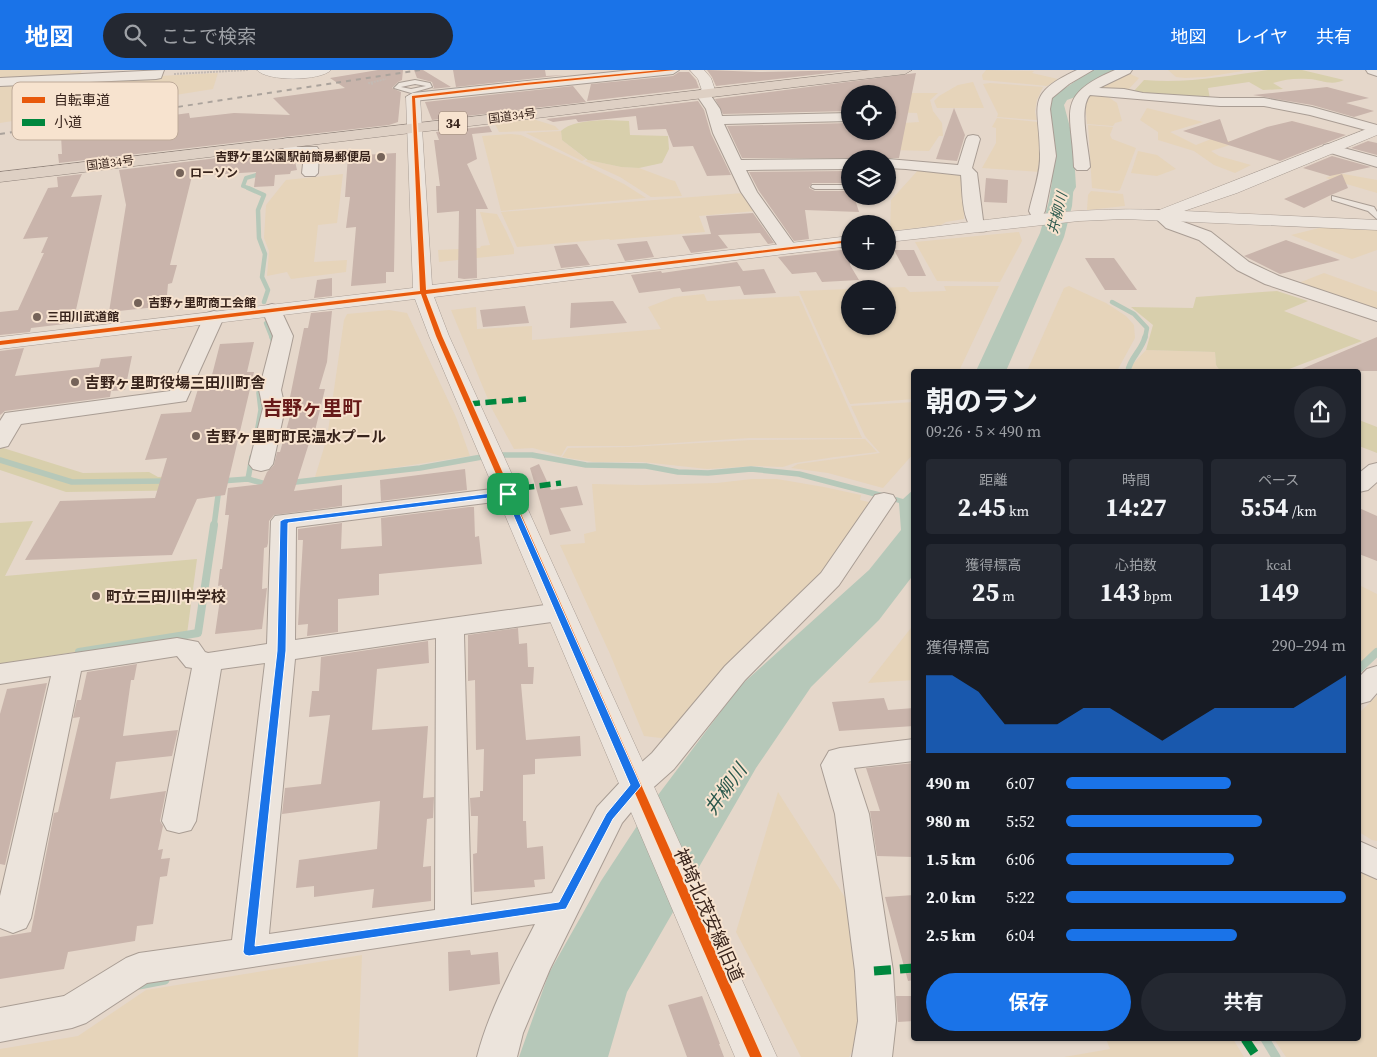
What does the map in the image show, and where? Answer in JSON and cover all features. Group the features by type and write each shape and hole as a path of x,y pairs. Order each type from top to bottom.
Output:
{"highway":[{"name":"国道34号","path":"0,177 905,70"}],"street":[{"path":"264,70 279,74 324,70"},
{"path":"412,94 673,70"},
{"path":"697,70 704,78 706,93 720,134 748,192 788,248"},
{"path":"1038,216 1048,156 1043,109 1046,97 1064,81 1087,70"},
{"path":"1082,167 1076,109 1078,98 1085,90 1108,77 1126,70"},
{"path":"1372,70 1377,72"},
{"path":"0,82 157,72"},
{"path":"1085,90 1124,93 1143,97 1220,102 1264,102 1320,113 1377,129"},
{"name":"神埼北茂安線旧道","path":"412,94 423,293 439,336 491,456 756,1057"},
{"path":"716,120 841,117"},
{"path":"1160,215 1180,205 1231,189 1377,129"},
{"path":"964,170 973,138"},
{"path":"288,142 292,152 312,150 310,173"},
{"path":"1329,148 1377,162"},
{"path":"736,166 841,164"},
{"path":"896,164 964,170 969,173 975,220 980,227"},
{"path":"1160,215 1172,224 1205,236 1243,266 1277,282 1377,315"},
{"path":"896,236 980,227 1038,216 1160,215 1377,225"},
{"path":"0,343 841,242"},
{"path":"261,464 274,408 270,390 283,336 272,310"},
{"path":"0,441 13,418 178,396 214,317"},
{"path":"1361,483 1377,470"},
{"path":"249,952 281,651 284,521 508,494"},
{"path":"497,1057 503,1033 531,969 609,816 640,796 663,761 735,673 830,579 884,500"},
{"path":"0,674 177,647 188,648 196,660 208,662 559,612"},
{"path":"450,628 454,921"},
{"path":"179,821 208,662"},
{"path":"13,918 68,664"},
{"path":"1361,692 1377,676"},
{"path":"872,1057 877,1021 874,971 852,814 837,765 840,759 911,750"},
{"path":"0,1025 72,1011 139,970 562,906"}],"lane":[{"path":"814,187 841,187"},
{"path":"1335,198 1371,209 1377,216"}],"path":[{"path":"157,72 255,70"},
{"path":"373,84 369,82 386,79"}],"shaded area":[{"path":"0,70 82,71 79,75 0,79"},
{"path":"986,70 1034,71 1032,73 1058,79 1047,86 983,80 982,75"},
{"path":"1168,70 1243,71 1185,78 1176,77"},
{"path":"1268,70 1302,70 1344,80 1331,83 1309,79 1291,79 1273,83 1283,89 1263,90 1249,82 1208,88 1210,99 1133,92 1144,80 1191,80"},
{"path":"218,73 213,89 178,95 178,82 40,82"},
{"path":"1128,73 1139,78 1127,91 1092,90"},
{"path":"973,82 984,108 937,108 934,101 939,96 958,85"},
{"path":"12,83 12,121 0,123 0,84"},
{"path":"983,84 1043,87 1037,100 1035,112 1037,120 997,117 998,114"},
{"path":"896,93 938,93 930,100 933,111 942,123 943,136 939,136 929,151 894,150 832,139 896,140 896,123 919,122 917,113 896,112"},
{"path":"1092,93 1105,95 1117,103 1122,121 1115,123 1113,126 1087,124 1085,100"},
{"path":"1147,108 1203,122 1170,132 1196,145 1216,137 1236,143 1211,151 1219,156 1251,165 1235,173 1214,165 1194,151 1158,140 1158,132 1140,120"},
{"path":"997,118 1038,122 1042,155 1040,172 982,168 996,143 996,128 992,127"},
{"path":"533,119 555,126 559,130 499,132 494,122"},
{"path":"606,120 629,121 630,135 668,136 669,149 662,163 639,168 621,167 588,160 562,140 561,131 571,125"},
{"path":"1088,125 1113,127 1110,135 1112,139 1136,148 1120,190 1092,188"},
{"path":"561,131 562,140 586,159 582,161 526,133"},
{"path":"521,135 575,160 624,184 646,198 501,211 482,136"},
{"path":"1138,151 1157,155 1176,169 1157,176 1131,173"},
{"path":"585,161 621,167 639,168 675,181 682,196 651,197 620,177"},
{"path":"921,167 964,175 964,219 946,222 941,225 896,230 896,215 891,215 891,205 896,205 896,194"},
{"path":"1338,173 1377,180 1377,193 1326,178"},
{"path":"343,174 337,223 318,225 314,262 347,260 346,272 291,279 287,272 267,276 269,251 264,238 266,205 286,180"},
{"path":"1091,191 1123,194 1125,206 1087,210 1088,195"},
{"path":"743,193 755,211 699,216 705,232 610,240 517,247 501,212"},
{"path":"480,212 497,214 514,249 514,254 439,262 438,250 480,248 481,246 490,245"},
{"path":"1327,226 1377,228 1377,250 1352,259 1291,235"},
{"path":"1019,232 1022,241 1000,282 937,281 915,242"},
{"path":"1324,273 1377,292 1377,314 1291,286"},
{"path":"944,286 999,286 960,369 911,369 911,399 850,404 799,291 841,289 841,335 896,335 896,287 905,287 910,292 946,291"},
{"path":"1069,286 1106,303 1126,316 1134,325 1135,338 1118,369 1028,369 1064,288"},
{"path":"1277,291 1308,301 1284,311 1362,341 1289,369 1219,369 1216,365 1215,352 1146,350 1153,325 1131,307 1193,308 1196,297"},
{"path":"704,294 707,301 799,296 862,438 749,438 629,446 567,446 561,456 533,448 514,449 492,409 451,310 476,307 477,329 532,326 532,340 661,329 648,307 674,297"},
{"path":"389,310 407,313 456,417 470,456 353,474 315,477 327,438 344,320 347,314"},
{"path":"1146,350 1215,352 1216,365 1219,369 1131,369 1132,365"},
{"path":"911,402 911,456 883,488 828,473 791,468 798,464 880,453 865,436 851,406"},
{"path":"1361,421 1377,427 1377,453 1361,447"},
{"path":"865,439 877,452 795,463 783,467 755,466 707,469 643,462 593,462 562,457 568,448 630,447 750,440"},
{"path":"0,447 83,473 149,472 158,477 217,475 207,490 66,492 0,470"},
{"path":"752,479 777,479 824,487 861,495 860,500 873,503 813,586 669,739 644,736 610,654 560,545 585,543 584,534 596,531 592,484 717,483"},
{"path":"33,521 5,576 197,559 187,634 0,664 0,523"},
{"path":"1361,586 1377,594 1377,650 1361,665"},
{"path":"911,628 911,680 868,683"},
{"path":"1377,696 1377,841 1361,833 1361,711"},
{"path":"778,792 858,918 867,1027 849,1057 801,1057 736,932"},
{"path":"1361,869 1377,880 1377,1057 1286,1057 1275,1041 1361,1041"},
{"path":"362,955 358,1057 0,1057 0,1049 78,1036 146,990"},
{"path":"1107,1041 1234,1041 1244,1057 1064,1057 1110,1049"}],"water":[{"path":"1053,133 1073,134 1075,170 1072,206 1064,237 1007,369 977,369 1040,233 1049,201 1054,168"},
{"path":"911,492 911,578 879,620 811,687 756,768 627,992 608,1057 519,1057 549,973 601,881 652,803 740,686 869,570 901,530 899,503 892,501 896,497 903,499"}],"building":[{"path":"378,70 403,70 402,80 392,88 401,92 398,122 389,125 59,163 58,154 62,154 61,140 178,140 178,114 189,113 190,118 234,113 290,115 273,98 345,88 330,78"},
{"path":"414,70 423,70 451,87 431,89 434,88 432,82 417,78"},
{"path":"453,70 545,70 546,76 565,75 456,87"},
{"path":"707,70 759,72 855,70 716,86"},
{"path":"679,72 689,72 696,80 699,88 587,101 591,84 673,76"},
{"path":"916,73 899,158 896,158 896,150 841,150 841,158 742,158 727,126 841,123 841,140 896,140 896,85 841,85 841,111 723,114 715,99"},
{"path":"573,86 586,102 432,120 425,102"},
{"path":"1327,87 1369,98 1346,103 1374,111 1354,117 1312,105 1253,95"},
{"path":"698,101 704,110 711,134 731,175 707,176 693,146 673,147 666,129 638,130 636,116 578,122 576,119 553,122 546,119"},
{"path":"954,108 965,135 957,161 936,159"},
{"path":"1220,119 1228,142 1267,127 1292,121 1346,135 1280,161 1183,131"},
{"path":"489,126 492,132 472,134 477,159 467,164 488,209 476,209 477,278 458,278 459,211 437,213 436,186 440,186 434,140 439,140 436,132"},
{"path":"1368,141 1377,143 1377,155 1351,148"},
{"path":"282,150 285,157 294,157 297,170 291,171 290,174 275,175 274,186 254,187 256,172 192,176 170,265 177,265 172,283 168,284 166,306 109,312 126,205 119,170"},
{"path":"396,153 394,272 386,272 386,283 351,286 356,227 346,228 350,197 345,197 348,156"},
{"path":"1332,156 1371,167 1330,176 1303,168"},
{"path":"841,171 841,183 812,183 809,188 815,191 841,191 841,205 857,205 859,212 805,210 809,239 794,241 759,191 749,172"},
{"path":"82,174 71,197 102,195 73,323 31,328 30,332 0,335 0,312 18,310 44,253 41,253 48,237 23,239 48,188 58,187 57,177"},
{"path":"1342,174 1348,188 1304,208 1284,199"},
{"path":"986,178 1008,180 1007,203 984,202"},
{"path":"753,213 774,243 768,244 760,233 718,235 728,248 691,253 682,236 711,234 706,216"},
{"path":"1286,240 1340,260 1280,274 1244,256"},
{"path":"647,241 654,257 625,261 617,244"},
{"path":"577,244 590,265 561,268 554,246"},
{"path":"841,250 841,270 853,270 859,280 822,282 816,272 792,274 778,257"},
{"path":"896,250 914,250 926,276 908,276 896,254"},
{"path":"1085,258 1114,258 1137,290 1105,290"},
{"path":"737,262 743,271 764,269 776,293 744,295 740,286 682,292 680,288 639,293 631,275 661,271 662,273"},
{"path":"332,278 332,296 314,298 317,280"},
{"path":"613,301 627,323 570,328 571,303"},
{"path":"525,306 529,323 483,327 480,310"},
{"path":"332,311 327,362 319,389 325,389 313,439 310,440 294,491 342,485 342,506 274,515 269,521 268,543 267,547 264,548 262,589 267,588 262,629 215,634 222,585 218,586 220,569 222,569 229,515 225,515 228,488 262,484 267,472 274,465 277,452 280,452 294,402 289,402 304,328 308,328 311,313"},
{"path":"1377,337 1377,371 1361,371 1361,369 1302,369"},
{"path":"254,342 247,372 254,372 225,495 197,499 172,555 25,560 60,501 155,498 167,458 145,460 161,414 191,412 202,376 212,375 220,344"},
{"name":"吉野ヶ里町役場三田川町舎","path":"24,348 15,376 99,367 101,359 132,356 125,390 111,391 110,397 5,411 0,415 0,351"},
{"path":"539,464 551,490 577,486 583,505 560,508 571,531 550,535 530,468"},
{"path":"465,469 467,490 381,501 380,480"},
{"path":"474,507 475,537 479,536 482,564 379,574 379,595 338,599 338,632 307,636 308,624 298,625 303,540 298,540 298,529 342,523 341,549 382,546 381,518"},
{"path":"1361,509 1377,516 1377,561 1361,555"},
{"path":"518,628 519,644 527,643 528,667 534,667 533,684 521,684 526,740 580,736 581,756 535,759 535,774 523,775 523,821 526,821 527,848 543,846 545,879 534,880 535,887 474,892 473,854 477,853 478,816 471,816 470,798 480,797 480,791 483,791 484,749 476,750 475,680 468,681 468,635"},
{"path":"428,641 429,663 377,669 372,730 428,726 423,798 434,797 433,818 427,819 423,867 431,866 431,901 372,908 374,889 314,897 314,886 296,888 299,860 377,849 380,801 282,814 285,788 321,784 330,715 309,717 312,691 319,691 321,657"},
{"path":"137,664 134,680 131,680 123,736 178,730 172,756 116,762 110,799 166,791 160,821 163,826 158,850 163,849 161,859 170,858 167,876 160,877 153,924 137,926 135,941 68,952 64,969 0,979 0,937 31,932 54,813 58,812 80,717 73,718 77,700 81,700 87,672"},
{"path":"47,683 5,865 0,864 0,714 7,689"},
{"path":"884,698 888,710 911,708 911,726 839,731 832,702"},
{"path":"911,763 911,857 877,856 870,811 880,811 866,768"},
{"path":"911,895 911,980 908,981 885,897"},
{"path":"470,950 471,955 498,952 500,984 449,991 448,952"},
{"path":"702,996 724,1057 687,1057 668,1005"},
{"path":"896,996 911,996 911,1021 898,1022"}],"waterway":[{"name":"井柳川","path":"1064,187 1062,139 1054,105 1059,96 1074,91 1104,70"},
{"path":"251,189 243,186 246,178 263,173"},
{"path":"248,188 264,195 258,210 259,238 265,254 262,277 268,290 264,302"},
{"path":"1112,302 1134,314 1147,328 1145,338"},
{"path":"266,323 272,338"},
{"path":"272,337 273,347"},
{"path":"1128,369 1145,337"},
{"path":"256,439 261,410 259,393 262,383"},
{"path":"287,483 420,468 493,455 532,455 586,465 646,466 678,472 708,473 751,469 799,474 887,497"},
{"path":"248,479 252,457"},
{"path":"0,460 72,482 168,481"},
{"path":"221,481 248,479"},
{"path":"248,479 269,485"},
{"path":"214,526 219,488"},
{"path":"79,652 198,633 214,525"},
{"path":"1361,667 1377,652"},
{"path":"139,985 165,980"},
{"path":"1266,1041 1276,1057"}],"railway":[{"path":"178,107 420,70"},
{"path":"0,134 12,132"}],"marked path":[{"path":"469,404 526,399"},
{"path":"508,494 522,488 561,483"},
{"path":"874,971 911,968"},
{"path":"1246,1041 1257,1057"}],"cycle path":[{"path":"673,70 413,97 423,293 439,336 756,1057"},
{"path":"0,343 841,242"}],"place":[{"name":"吉野ケ里公園駅前簡易郵便局","path":"381,157"},
{"name":"ローソン","path":"180,173"},
{"name":"吉野ヶ里町商工会館","path":"138,303"},
{"name":"三田川武道館","path":"37,317"},
{"name":"吉野ヶ里町役場三田川町舎","path":"75,382"},
{"name":"吉野ヶ里町町民温水プール","path":"196,436"},
{"name":"町立三田川中学校","path":"96,596"}],"district":[{"name":"吉野ヶ里町","path":"312,408"}],"route":[{"path":"508,494 636,786 609,816 562,906 249,952 281,651 284,521 508,494"}]}
